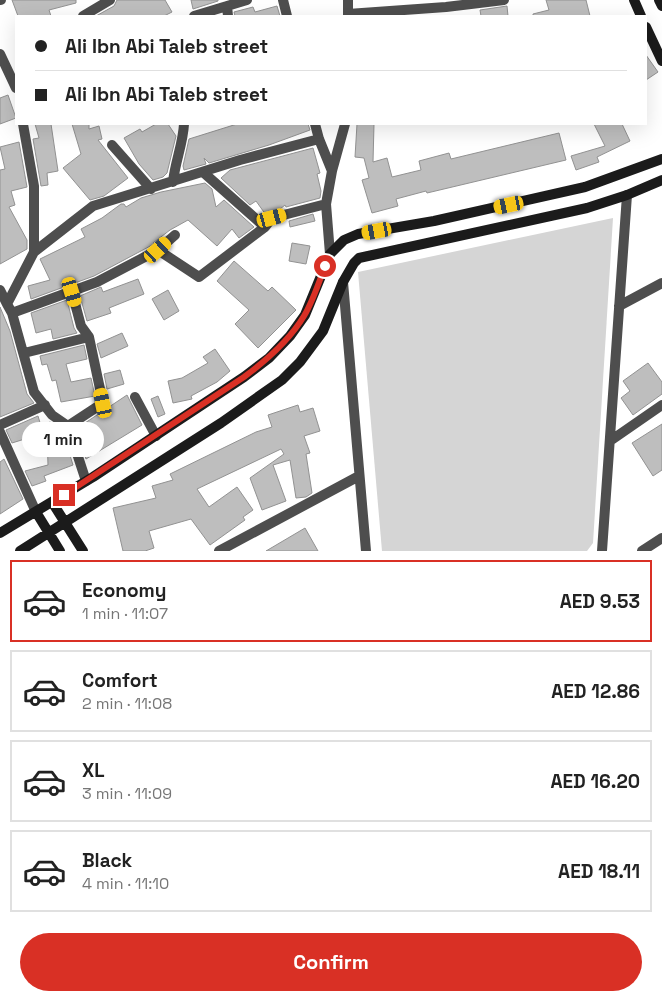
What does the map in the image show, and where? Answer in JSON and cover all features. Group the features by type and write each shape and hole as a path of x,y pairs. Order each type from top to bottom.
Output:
{"main road":[{"path":"634,0 641,15"},
{"path":"659,0 662,6"},
{"path":"647,29 662,61"},
{"path":"0,533 156,436 269,358 290,336 305,315 330,254 344,240 358,234 434,221 585,187 662,159"},
{"path":"20,551 221,423 282,380 300,362 323,331 343,282 359,258 587,208 627,195 662,180"},
{"path":"52,502 83,551"},
{"path":"36,512 60,551"}],"street":[{"path":"85,15 110,0"},
{"path":"201,15 228,11 247,0"},
{"path":"283,0 287,15"},
{"path":"348,0 348,15 504,0"},
{"path":"0,54 15,86"},
{"path":"10,309 34,252 34,186 23,125"},
{"path":"173,182 174,168 178,160 184,125"},
{"path":"315,125 332,171"},
{"path":"330,254 326,204 332,171 345,125"},
{"path":"34,252 94,206 204,173 240,160 319,139"},
{"path":"112,145 151,189"},
{"path":"204,173 265,227"},
{"path":"602,551 627,195"},
{"path":"158,250 199,277 265,227 272,218 326,204"},
{"path":"10,309 72,292 97,282 158,250 175,235"},
{"path":"343,282 366,551"},
{"path":"619,306 662,283"},
{"path":"0,290 10,309 34,392 52,414 68,426 86,481"},
{"path":"68,426 103,403 89,337 81,326 72,292"},
{"path":"24,354 89,337"},
{"path":"134,397 156,436"},
{"path":"0,425 45,405"},
{"path":"610,441 662,405"},
{"path":"0,432 36,512"},
{"path":"219,551 359,476"},
{"path":"642,551 662,538"}],"shaded area":[{"path":"613,218 593,543 587,551 382,551 358,272"}],"building":[{"path":"12,0 76,0 76,3 49,10 51,15 18,15"},
{"path":"117,0 165,0 172,12 166,15 98,15 114,6"},
{"path":"191,0 218,0 218,1 193,9"},
{"path":"546,0 586,0 590,15 533,15 549,10"},
{"path":"277,6 280,15 235,15 234,12 253,7 255,12"},
{"path":"507,6 508,15 481,15 480,10"},
{"path":"647,56 658,72 647,79"},
{"path":"8,95 15,118 0,124 0,98"},
{"path":"35,125 51,125 58,171 47,173 48,185 41,186 33,139 39,138"},
{"path":"72,125 89,125 89,129 99,126 102,139 98,140 128,178 104,196 90,200 63,168 81,154"},
{"path":"154,125 169,125 176,136 167,173 163,177 153,180 139,164 124,138 140,129 142,132"},
{"path":"234,125 308,125 310,130 269,145 209,163 204,158 206,164 184,170 183,166 189,139"},
{"path":"357,125 374,125 373,162 387,158 392,177 421,170 419,161 449,153 451,159 559,133 566,160 396,199 398,206 372,213 362,180 369,178 364,158 355,157"},
{"path":"594,125 622,125 630,141 597,157 599,162 576,170 571,156 605,146"},
{"path":"19,142 27,187 11,191 15,205 9,207 27,240 27,249 0,264 0,170 5,169 0,147"},
{"path":"313,148 320,173 317,174 321,191 320,198 286,207 285,205 266,215 256,201 250,205 221,178 230,170"},
{"path":"205,183 212,189 216,207 224,200 254,227 239,238 232,229 217,246 188,220 170,230 154,244 94,276 31,299 28,286 50,280 40,259 85,237 81,229 102,218 121,204 124,204 126,207 141,198"},
{"path":"313,214 315,221 290,227 289,221"},
{"path":"292,243 310,246 306,264 289,261"},
{"path":"234,261 268,291 272,287 296,310 258,348 235,324 249,310 217,281"},
{"path":"138,279 144,294 109,308 111,313 87,321 80,296 101,287 103,292"},
{"path":"168,290 179,311 164,320 152,299"},
{"path":"67,300 77,333 53,339 51,329 36,333 31,313"},
{"path":"0,307 10,331 27,394 34,403 0,417"},
{"path":"122,333 128,346 101,358 97,344"},
{"path":"84,345 87,359 66,364 71,382 91,378 95,396 61,402 56,380 52,381 47,364 42,365 40,356"},
{"path":"215,349 230,371 217,382 191,396 192,399 173,403 168,381 182,378 208,363 203,357"},
{"path":"648,363 662,382 662,394 633,415 621,398 630,391 623,381"},
{"path":"120,370 124,384 107,389 104,374"},
{"path":"127,395 142,425 86,459 76,429"},
{"path":"158,396 165,414 158,417 151,399"},
{"path":"298,405 300,412 313,408 320,431 304,436 310,453 306,454 312,493 306,497 296,498 290,460 273,465 286,501 262,510 250,478 284,454 281,449 197,489 209,507 237,487 253,510 243,517 245,520 210,545 191,519 149,531 154,548 145,551 123,551 113,508 156,498 152,486 173,480 170,474 256,432 272,427 268,415"},
{"path":"38,416 41,426 50,422 62,430 73,465 44,476 46,481 32,486 25,471 48,465 47,432 12,443 6,430"},
{"path":"662,424 662,470 653,476 632,443"},
{"path":"4,459 23,499 0,514 0,462"},
{"path":"305,528 318,551 266,551"}],"route":[{"path":"64,495 244,377 269,358 290,336 305,315 325,266"}]}
